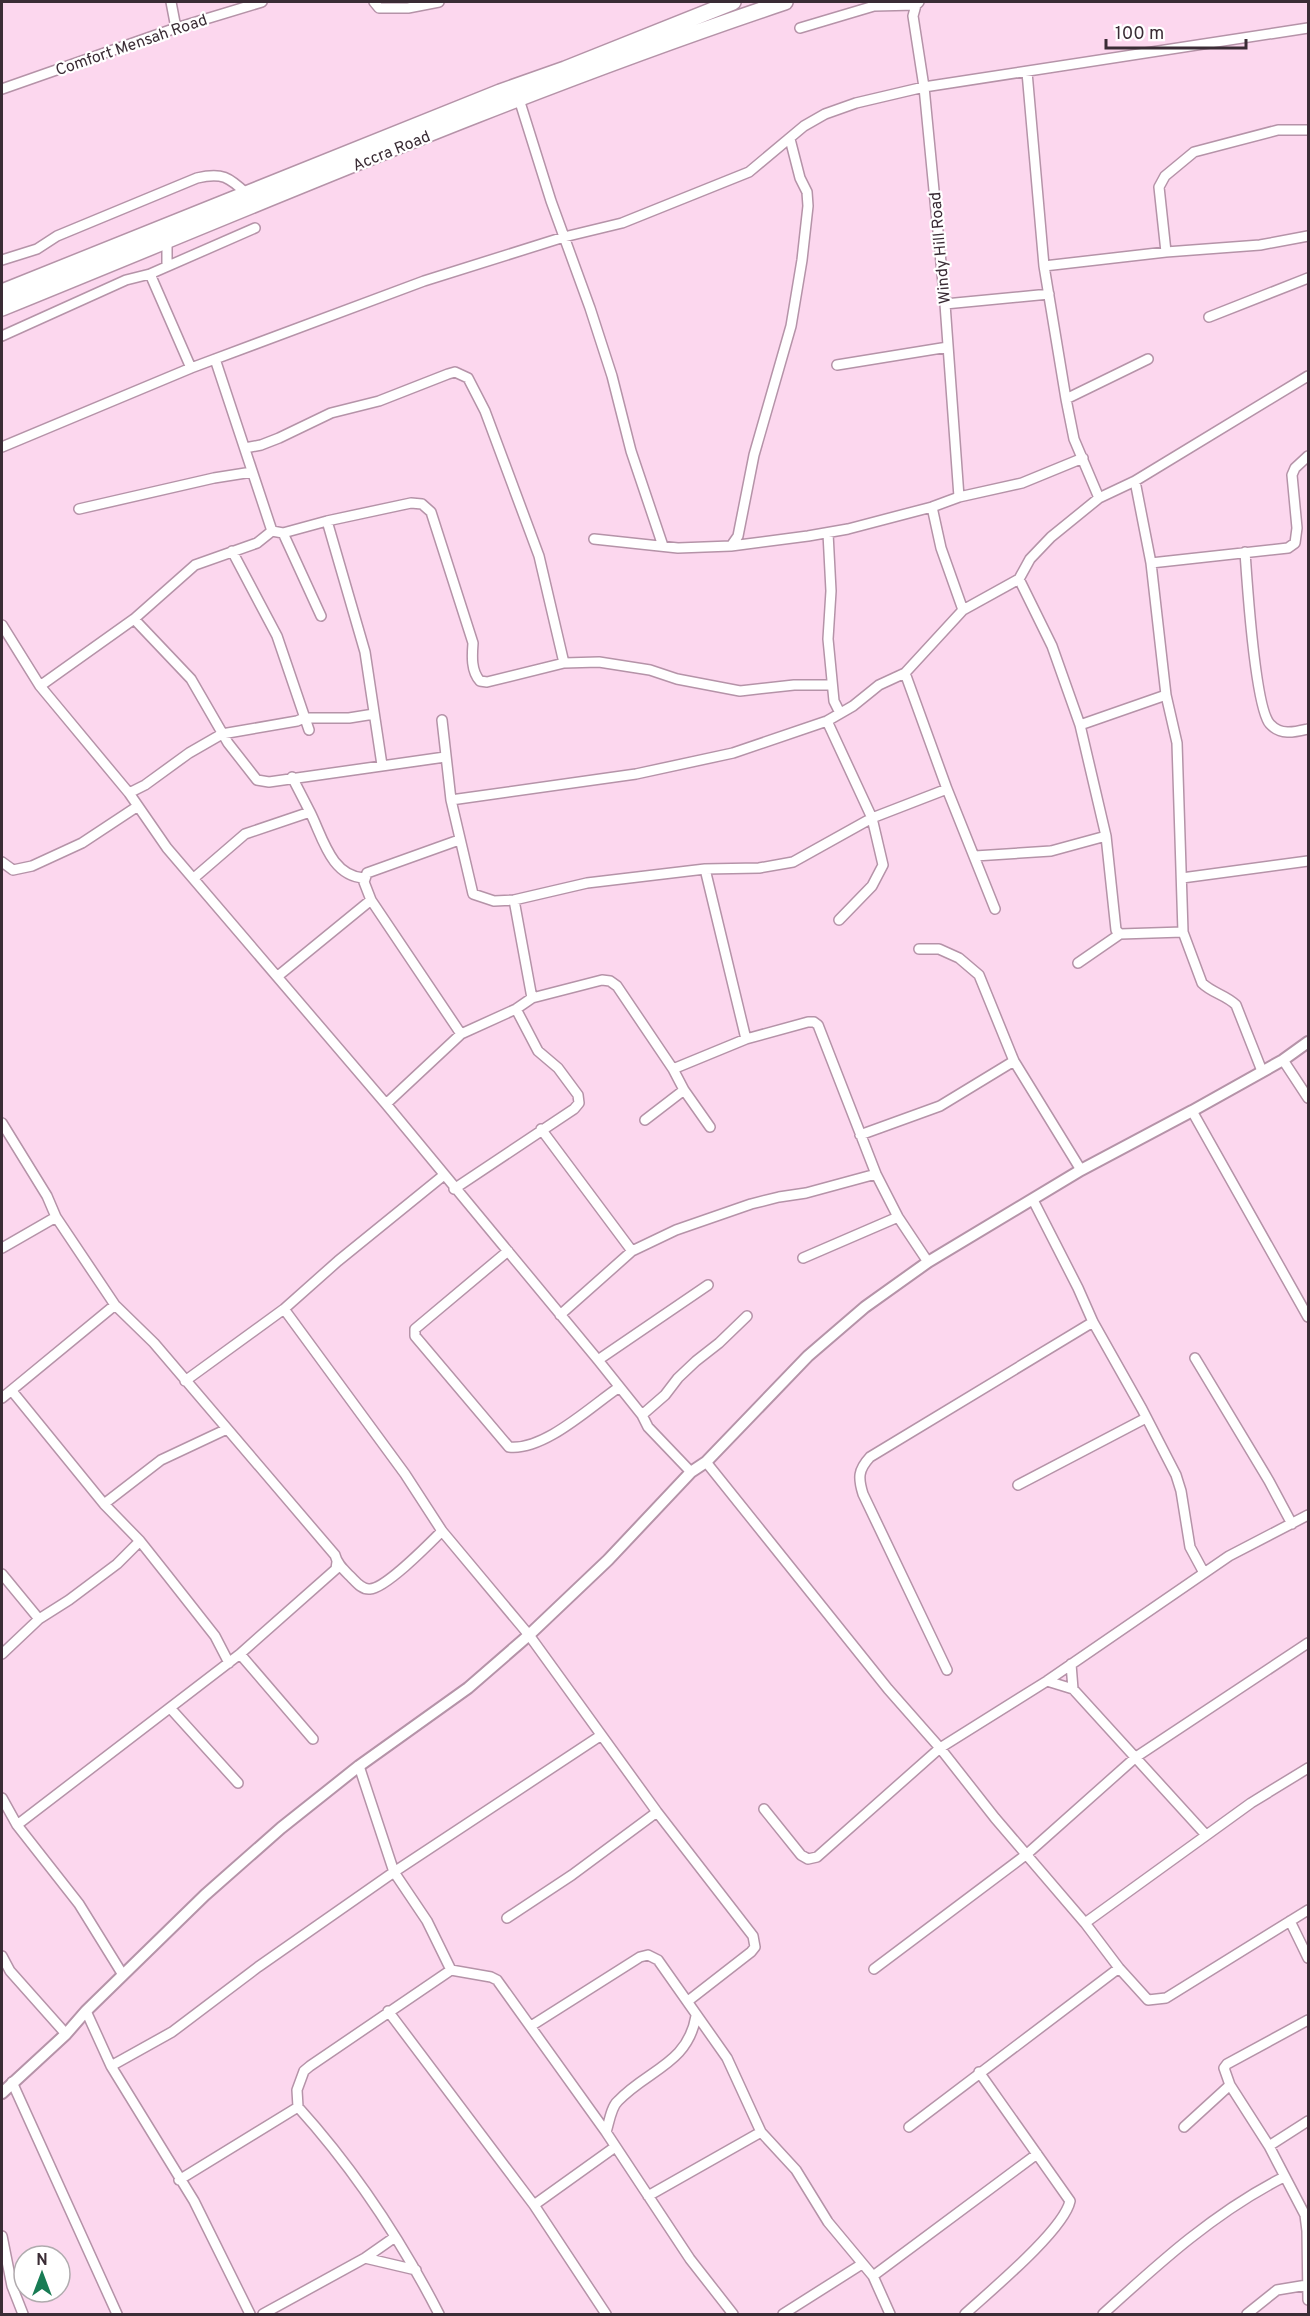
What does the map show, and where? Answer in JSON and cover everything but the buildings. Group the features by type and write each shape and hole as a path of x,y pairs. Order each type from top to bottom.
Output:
{"highway":[{"name":"Accra Road","path":"2,292 500,92 565,69 733,2"},
{"name":"Accra Road","path":"2,308 519,99 674,39 785,2"}],"street":[{"path":"171,2 176,28"},
{"name":"Comfort Mensah Road","path":"2,89 176,28 262,2"},
{"path":"374,2 379,8 408,8 439,2"},
{"path":"800,28 874,6 917,3"},
{"name":"Windy Hill Road","path":"917,3 913,16 924,87 945,304 959,497"},
{"path":"2,447 191,368 424,281 564,237 622,223 749,172 804,126 825,114 856,102 924,87 1308,28"},
{"path":"1027,72 1044,266 1066,399 1074,439 1099,498"},
{"path":"519,99 609,367 631,451 663,546"},
{"path":"1166,252 1159,187 1165,176 1194,152 1278,130 1308,130"},
{"path":"731,546 738,536 754,455 791,326 802,260 808,206 807,192 800,178 790,139"},
{"path":"2,260 37,249 57,236 197,177 225,176 247,194"},
{"path":"2,336 126,280 150,273 255,228"},
{"path":"1044,266 1166,252 1260,245 1308,236"},
{"path":"167,241 167,266"},
{"path":"150,273 191,368"},
{"path":"1209,318 1308,278"},
{"path":"945,304 1049,294"},
{"path":"837,365 948,347"},
{"path":"1066,399 1148,358"},
{"path":"214,359 272,531"},
{"path":"245,448 279,438 331,413 379,401 448,374 455,372 462,374 472,385 484,411 524,512 539,556 564,663"},
{"path":"451,800 636,774 733,753 827,721 853,706 879,685 904,673 963,610 1019,579 1030,560 1051,537 1099,498 1135,481 1308,376"},
{"path":"1151,564 1288,548 1295,543 1297,528 1292,475 1295,468 1308,456"},
{"path":"594,539 678,548 731,546 828,533 932,507 959,497 1022,483 1083,458"},
{"path":"79,509 204,480 252,472"},
{"path":"1135,481 1151,564 1166,695 1178,743 1184,932 1202,982 1207,988 1236,1005 1262,1071"},
{"path":"40,686 134,619 195,565 257,543 272,531 284,533 411,503 422,504 431,512 473,643 472,659 476,677 480,681 487,682 564,663 599,662 740,690 794,685 832,685"},
{"path":"932,507 940,548 963,610"},
{"path":"327,521 365,652 382,765"},
{"path":"284,533 321,616"},
{"path":"828,533 831,573 828,639 834,700 840,713"},
{"path":"232,551 278,636 309,730"},
{"path":"1245,552 1257,682 1268,723 1278,730 1291,733 1308,729"},
{"path":"1019,579 1052,646 1080,725 1106,836 1114,923 1120,934"},
{"path":"134,619 191,679 222,734 258,780 269,782 445,757"},
{"path":"2,625 40,686 129,794 168,848 386,1104 454,1189 598,1360 618,1388 642,1415 648,1426 691,1472"},
{"path":"904,673 995,909"},
{"path":"1080,725 1166,695"},
{"path":"129,794 189,753 222,734 304,718 374,714"},
{"path":"442,720 451,800 473,894 494,901 514,900 587,883 705,869 759,868 793,862 872,818 947,789"},
{"path":"827,721 872,818 883,865 872,886 839,920"},
{"path":"292,777 337,866 347,874 364,878"},
{"path":"2,862 13,870 32,866 82,843 138,806"},
{"path":"194,878 244,834 310,812"},
{"path":"975,856 1051,851 1106,836"},
{"path":"459,840 367,873 364,878 371,900 461,1034"},
{"path":"1182,878 1308,861"},
{"path":"705,869 746,1040"},
{"path":"278,976 371,900"},
{"path":"514,900 532,998"},
{"path":"1078,963 1120,934 1184,932"},
{"path":"919,949 939,949 959,958 979,975 1014,1061 1081,1170"},
{"path":"386,1104 461,1034 516,1009 532,998 602,980 610,981 617,986 674,1069 684,1090 710,1127"},
{"path":"454,1189 574,1109 579,1103 578,1095 558,1068 538,1051 516,1009"},
{"path":"674,1069 746,1040 808,1022 818,1025 876,1174 898,1217 928,1262"},
{"path":"2,2093 66,2034 86,2011 241,1863 359,1766 453,1700 529,1635 608,1560 691,1472 706,1462 808,1356 865,1307 928,1262 1081,1170 1192,1111 1283,1059 1308,1042"},
{"path":"1283,1059 1308,1098"},
{"path":"860,1135 940,1106 1014,1061"},
{"path":"645,1120 684,1090"},
{"path":"1192,1111 1308,1317"},
{"path":"2,1123 47,1196 56,1217 115,1305 154,1344 335,1555 337,1562 336,1569 240,1654 17,1825"},
{"path":"541,1129 632,1251"},
{"path":"560,1315 632,1251 676,1230 751,1204 806,1193 876,1174"},
{"path":"185,1381 284,1309 338,1261 444,1175"},
{"path":"1033,1200 1093,1322 1176,1475 1181,1491 1190,1546 1204,1574"},
{"path":"2,1248 56,1217"},
{"path":"803,1258 898,1217"},
{"path":"508,1251 415,1329 415,1336 509,1448 522,1448 558,1431 618,1388"},
{"path":"598,1360 708,1284"},
{"path":"2,1398 115,1305"},
{"path":"284,1309 405,1474 442,1531 529,1635 600,1736 755,1941 755,1947 751,1952 688,2001"},
{"path":"642,1415 665,1395 678,1378 696,1361 747,1316"},
{"path":"947,1671 863,1494 858,1478 862,1466 870,1457 1093,1322"},
{"path":"1195,1358 1292,1524"},
{"path":"12,1391 104,1504 140,1541 215,1636 229,1663"},
{"path":"1018,1485 1146,1418"},
{"path":"104,1504 161,1460 227,1429"},
{"path":"706,1462 888,1689 940,1748 994,1818 1027,1854 1085,1923 1119,1968 1148,2000 1166,1998 1308,1910"},
{"path":"764,1809 801,1855 808,1859 817,1857 940,1748 1047,1681 1229,1556 1292,1524 1308,1519"},
{"path":"337,1562 368,1590 401,1570 442,1531"},
{"path":"2,1654 39,1619 117,1564 140,1541"},
{"path":"2,1574 39,1619"},
{"path":"874,1970 1027,1854 1136,1757 1308,1643"},
{"path":"240,1654 313,1739"},
{"path":"1071,1665 1073,1689"},
{"path":"1047,1681 1073,1689 1206,1834"},
{"path":"171,1709 238,1783"},
{"path":"111,2066 172,2032 258,1967 394,1872 600,1736"},
{"path":"359,1766 394,1872 426,1922 451,1970"},
{"path":"1085,1923 1206,1834 1308,1768"},
{"path":"1298,1775 1308,1775"},
{"path":"2,1798 17,1825 79,1904 123,1975"},
{"path":"507,1918 572,1875 657,1812"},
{"path":"1290,1921 1308,1958"},
{"path":"531,2026 640,1957 648,1955 658,1960 727,2058 761,2132 796,2170 828,2222 873,2276 890,2314"},
{"path":"2,1956 6,1974 66,2034"},
{"path":"909,2127 1119,1968"},
{"path":"439,2314 416,2270 348,2168 298,2107 297,2090 304,2072 388,2011 451,1970 497,1980 606,2132 690,2259 733,2314"},
{"path":"86,2011 111,2066 194,2201 250,2314"},
{"path":"388,2011 534,2205 606,2314"},
{"path":"606,2132 617,2101 662,2068 682,2049 690,2039 696,2016"},
{"path":"1308,2020 1227,2064 1224,2073 1269,2145 1284,2177 1307,2214 1308,2300"},
{"path":"965,2314 1039,2245 1068,2208 1068,2196 979,2072"},
{"path":"12,2082 117,2314"},
{"path":"1184,2127 1230,2085"},
{"path":"179,2180 298,2107"},
{"path":"1269,2145 1308,2121"},
{"path":"648,2196 761,2132"},
{"path":"534,2205 615,2147"},
{"path":"873,2276 1037,2154"},
{"path":"1103,2314 1210,2221 1284,2177"},
{"path":"2,2236 12,2286 2,2290"},
{"path":"262,2314 365,2258 395,2237"},
{"path":"365,2258 416,2270"},
{"path":"783,2314 862,2264"},
{"path":"1247,2314 1278,2290 1307,2285"}]}
